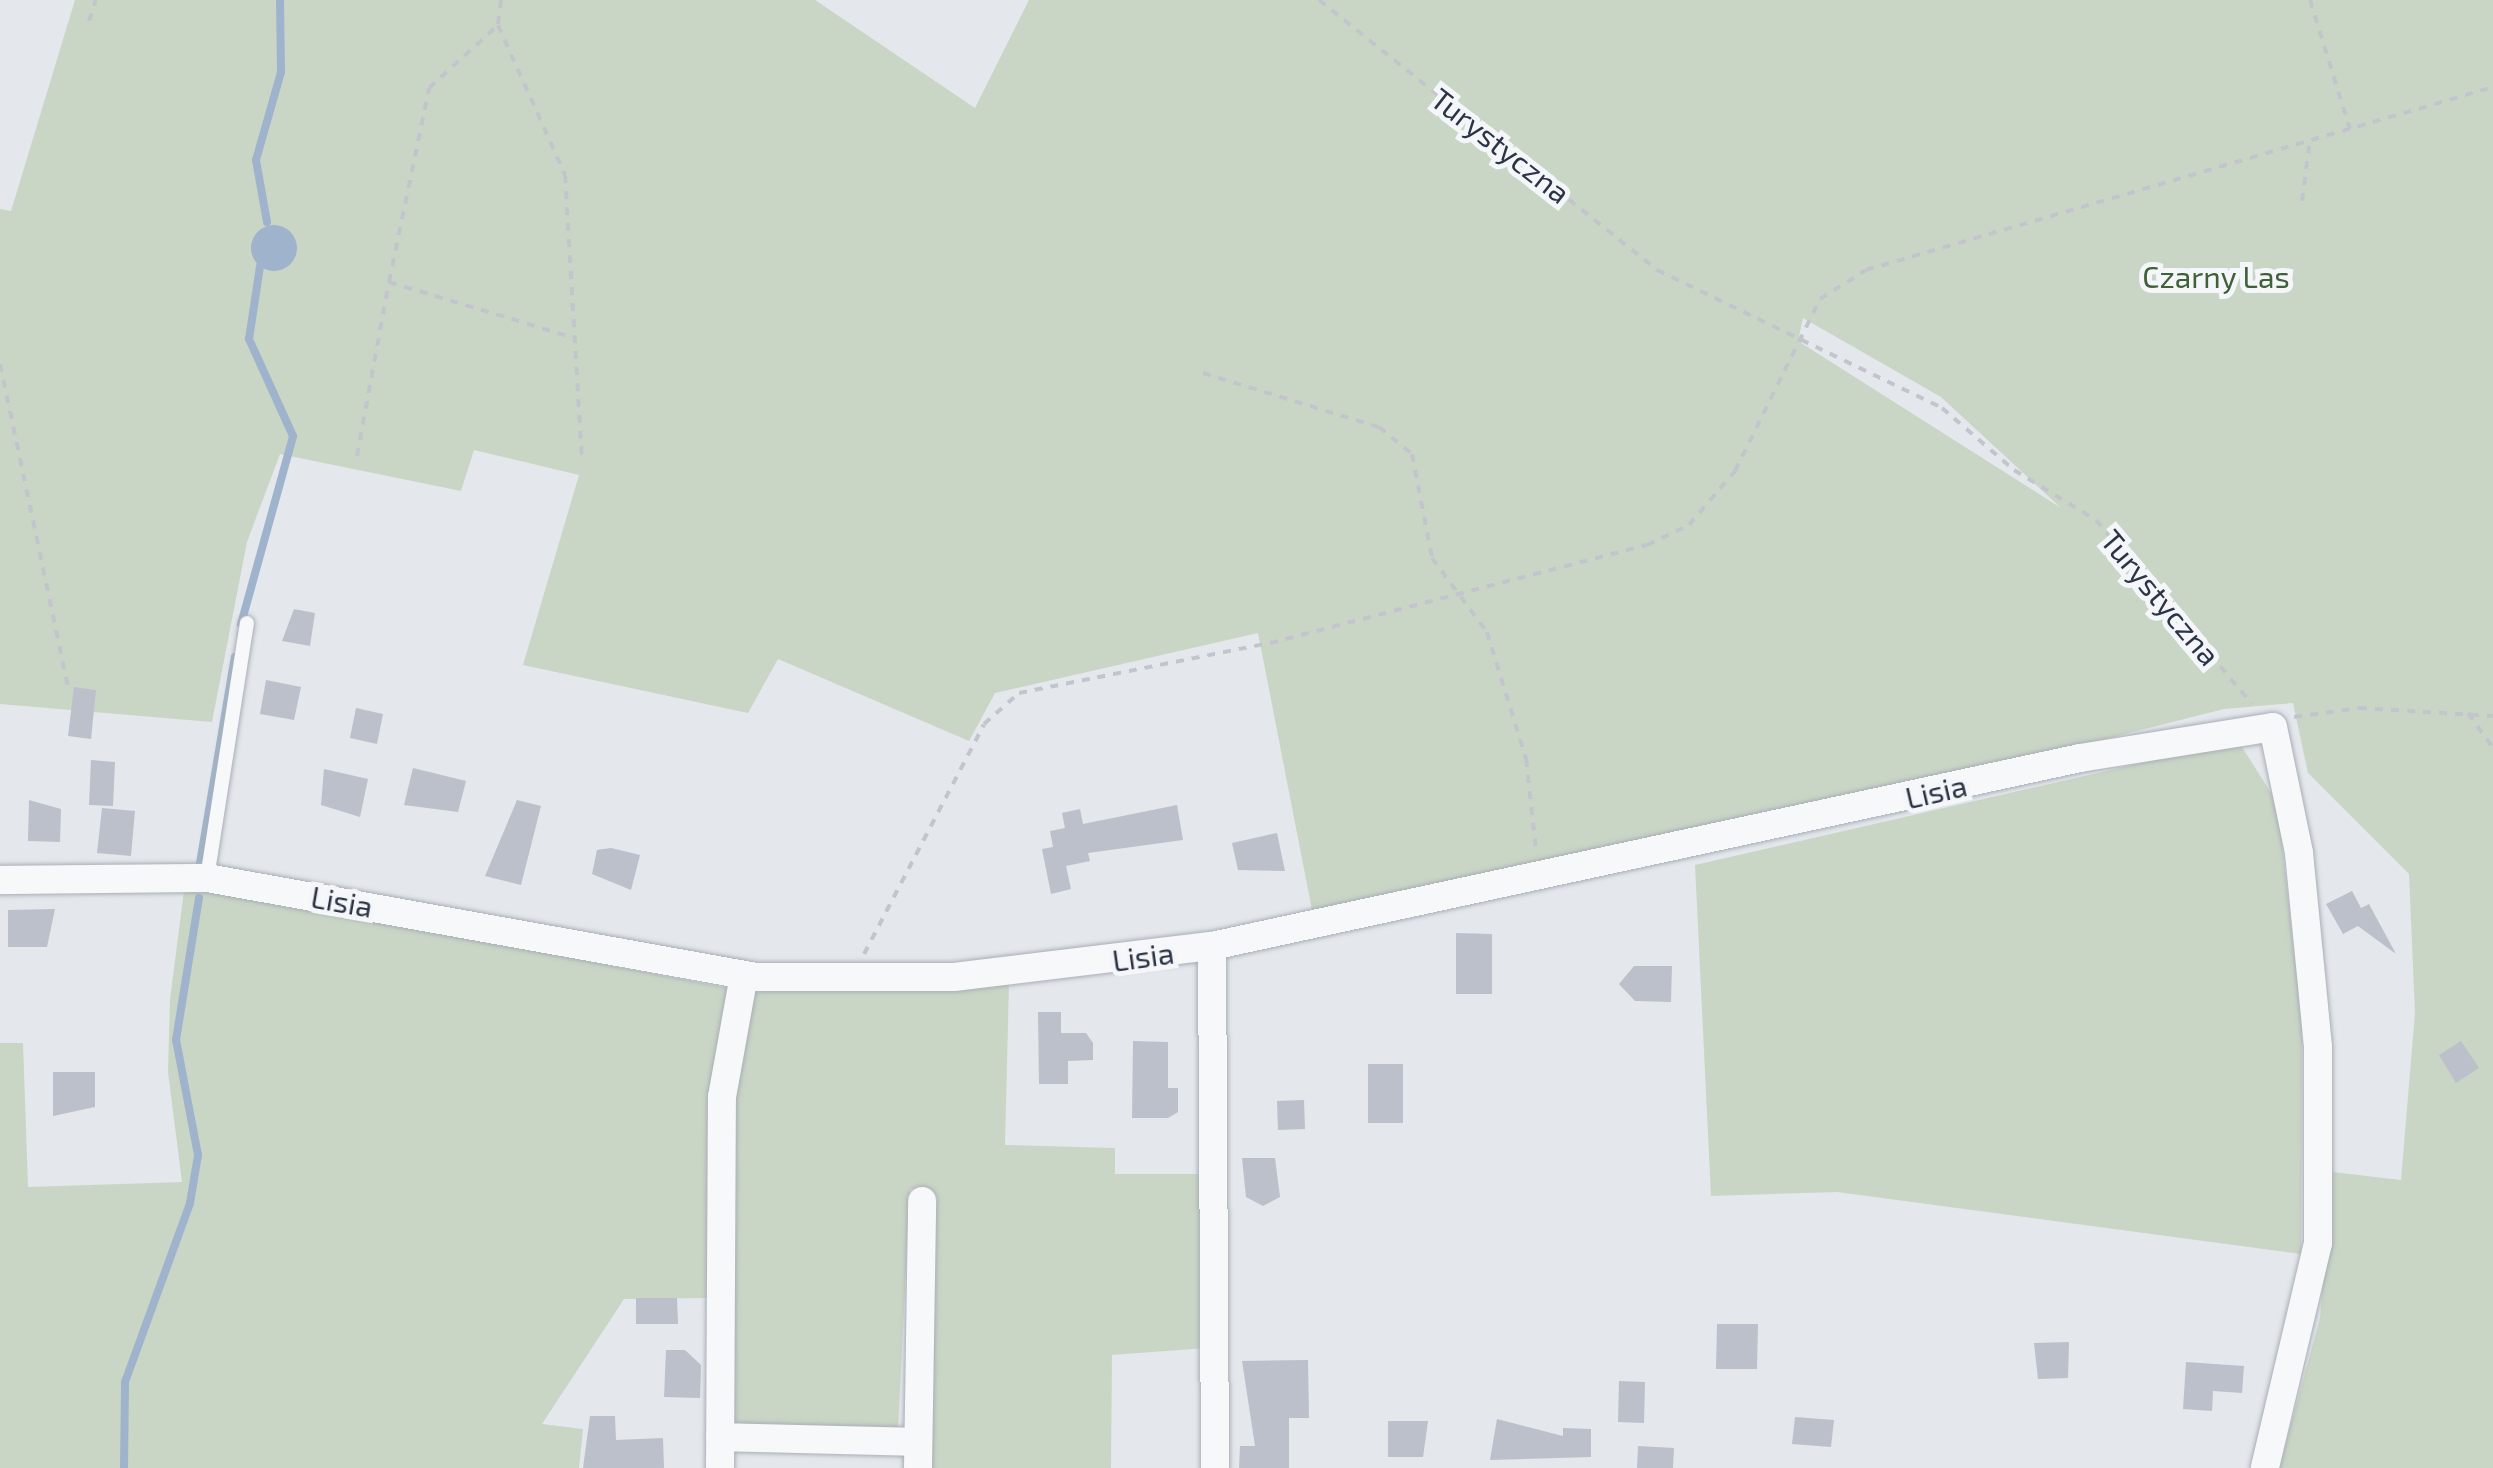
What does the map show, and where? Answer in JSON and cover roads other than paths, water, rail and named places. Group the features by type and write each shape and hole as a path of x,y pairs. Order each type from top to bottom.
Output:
{"street":[{"name":"Lisia","path":"0,880 207,878 744,974 850,980 1001,974 1212,946 2080,758 2273,728 2299,853 2318,1046 2318,1243 2264,1468"},
{"path":"1212,946 1215,1468"},
{"path":"720,1468 722,1097 744,974"},
{"path":"720,1437 918,1455 922,1201"}],"lane":[{"path":"207,878 247,623"}],"water":[{"path":"274,225 290,232 297,248 290,264 274,271 258,264 251,248 258,232"}],"waterway":[{"path":"267,222 256,160 281,72 280,0"},
{"path":"241,624 293,436 249,339 260,266"},
{"path":"199,869 235,657"},
{"path":"124,1468 125,1382 190,1203 198,1155 176,1040 199,898"}],"park label":[{"name":"Czarny Las","path":"2216,276"}]}
